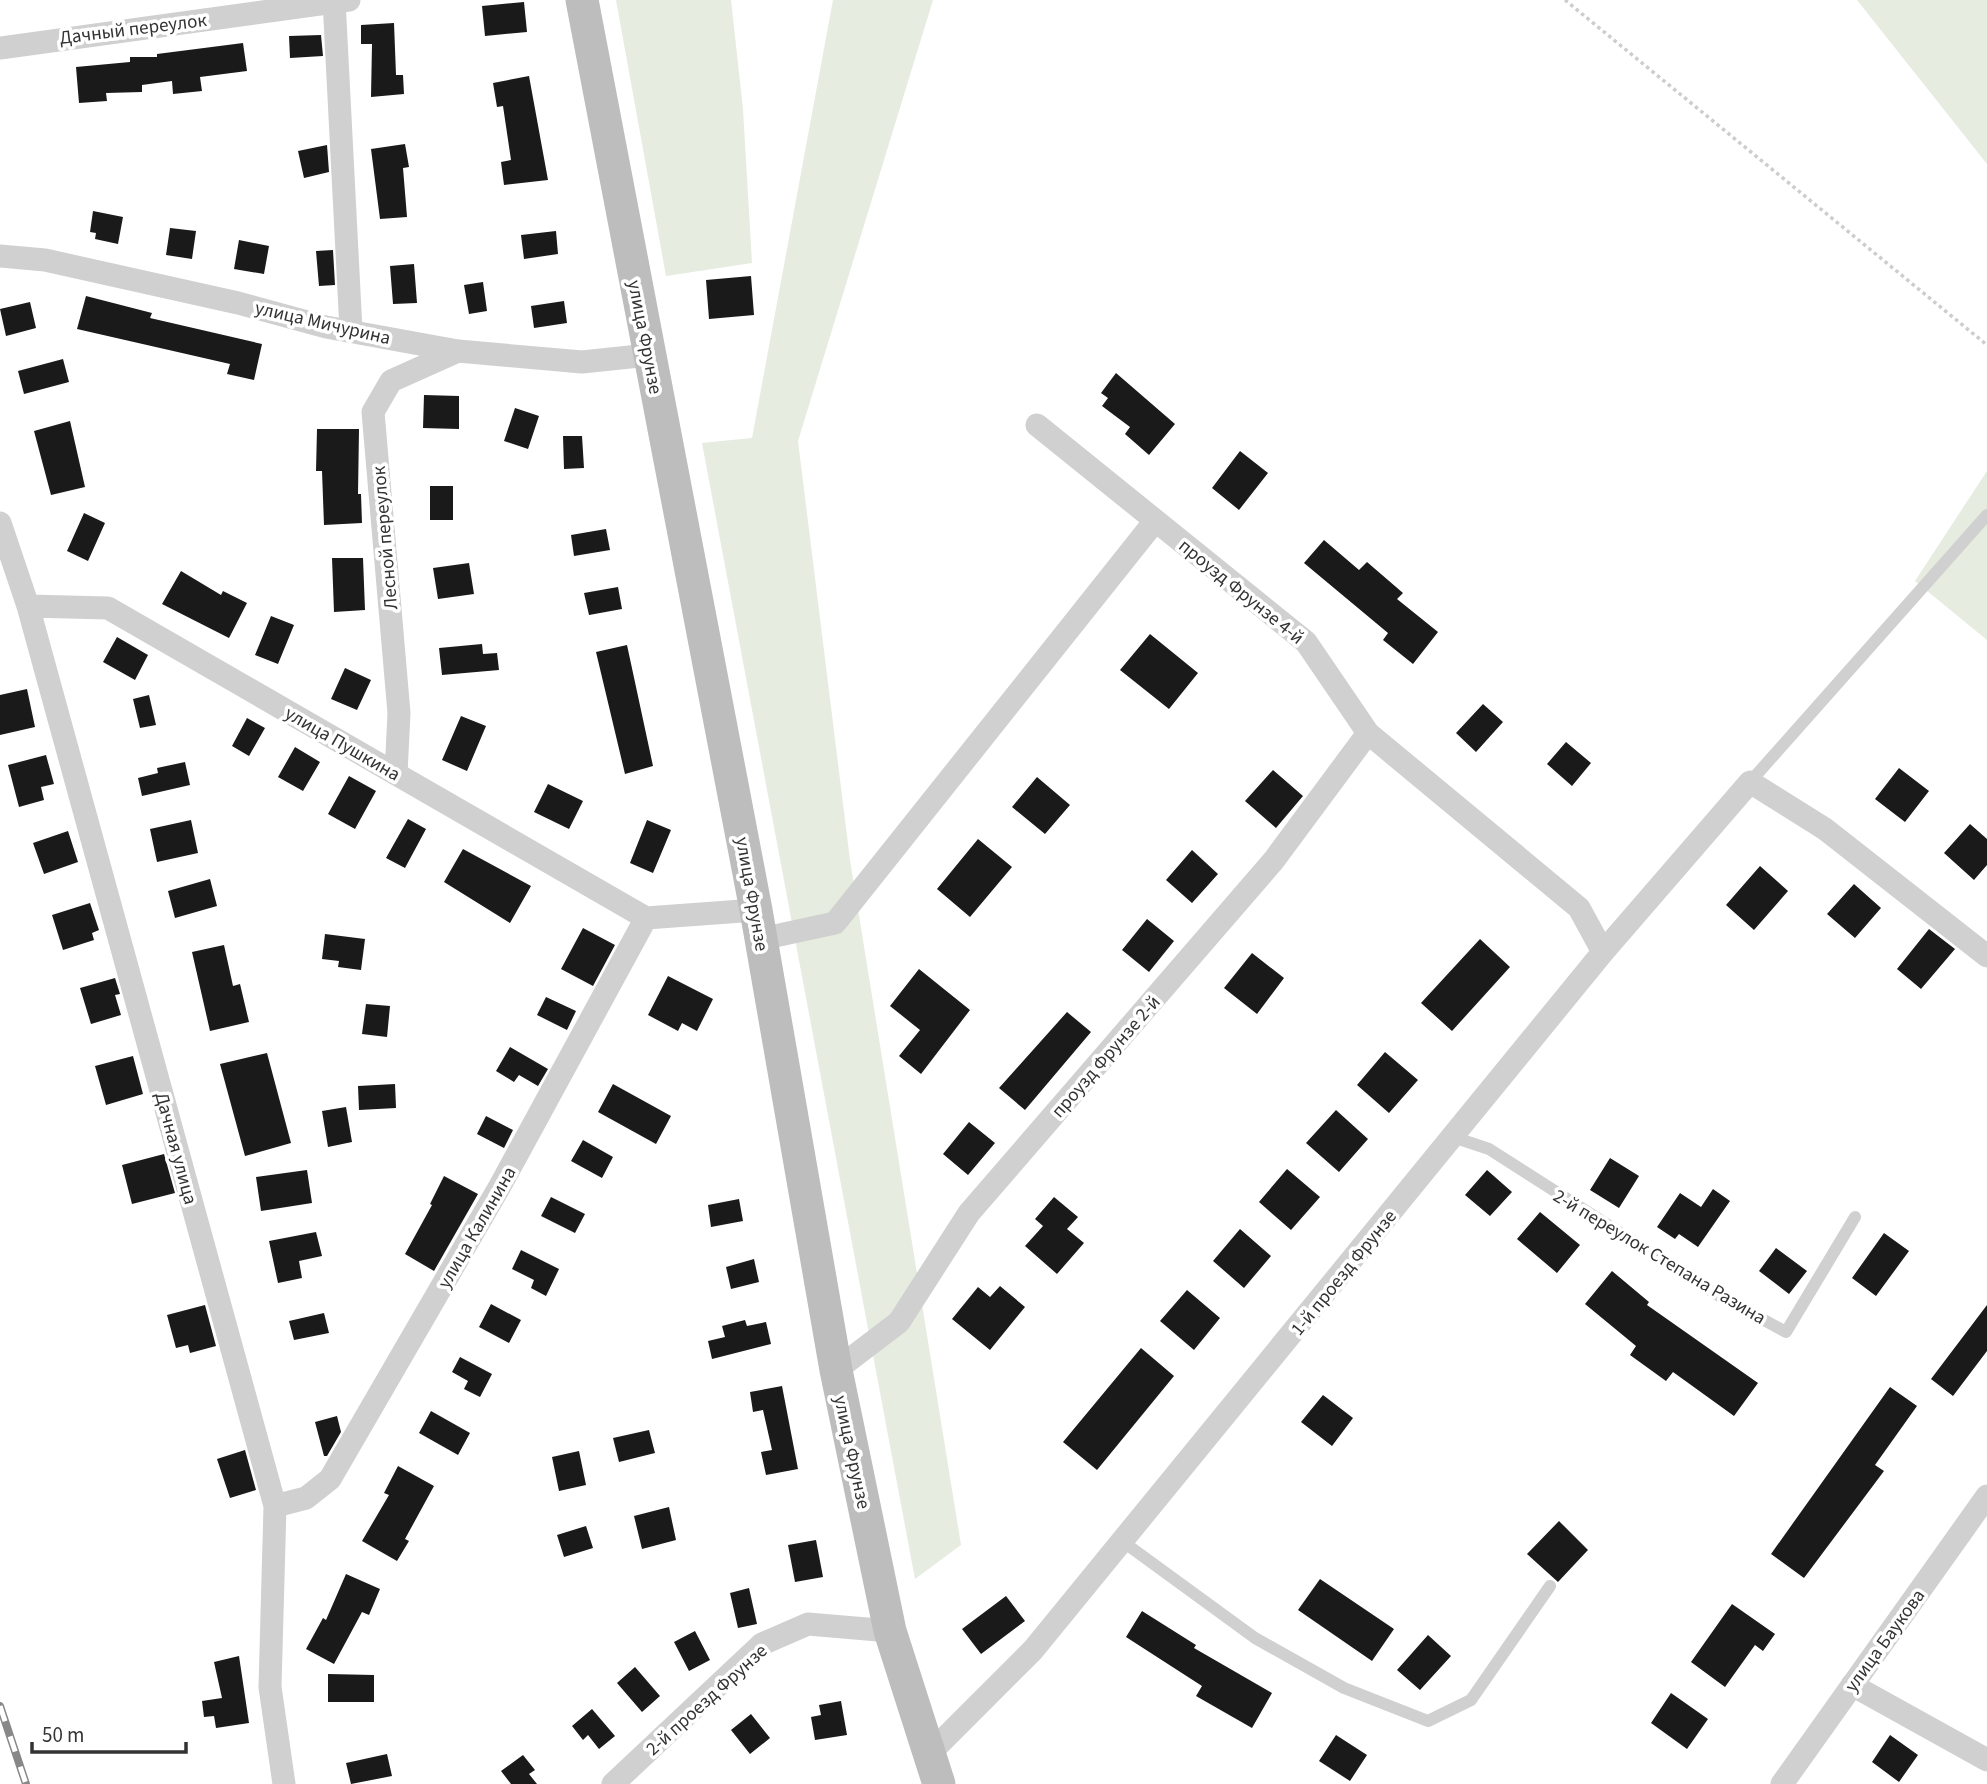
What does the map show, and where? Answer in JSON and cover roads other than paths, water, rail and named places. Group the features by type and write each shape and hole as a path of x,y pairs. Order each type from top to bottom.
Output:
{"street":[{"name":"улица Фрунзе","path":"582,0 759,924 836,1370 890,1631 933,1770"},
{"name":"Дачный переулок","path":"0,48 339,1"},
{"path":"339,1 351,330"},
{"name":"улица Мичурина","path":"0,256 45,260 238,303 326,327 458,351 582,362 649,355"},
{"name":"Лесной переулок","path":"396,774 399,713 373,412 391,381 458,351"},
{"name":"проузд Фрунзе 4-й","path":"1037,425 1306,642 1368,733 1579,908 1603,952"},
{"path":"646,918 759,924 835,923 1155,521"},
{"name":"Дачная улица","path":"0,523 28,606 275,1506 270,1688 284,1784"},
{"name":"улица Пушкина","path":"28,606 108,608 646,918"},
{"name":"проузд Фрунзе 2-й","path":"836,1370 899,1322 970,1213 1274,860 1368,733"},
{"path":"1750,782 1825,830 1987,956"},
{"name":"1-й проезд Фрунзе","path":"933,1770 1603,952 1750,782"},
{"name":"улица Калинина","path":"275,1506 306,1498 330,1479 500,1186 646,918"},
{"name":"улица Баукова","path":"1782,1784 1987,1496"},
{"name":"2-й проезд Фрунзе","path":"613,1784 762,1644 807,1623 890,1631"},
{"path":"1852,1685 1987,1760"}],"lane":[{"path":"1750,782 1987,515"},
{"name":"2-й переулок Степана Разина","path":"1453,1137 1489,1149 1716,1294 1786,1332 1855,1217"},
{"path":"1122,1541 1255,1638 1344,1688 1428,1721 1471,1700 1550,1586"}],"railway":[{"path":"0,1706 26,1784"}]}
